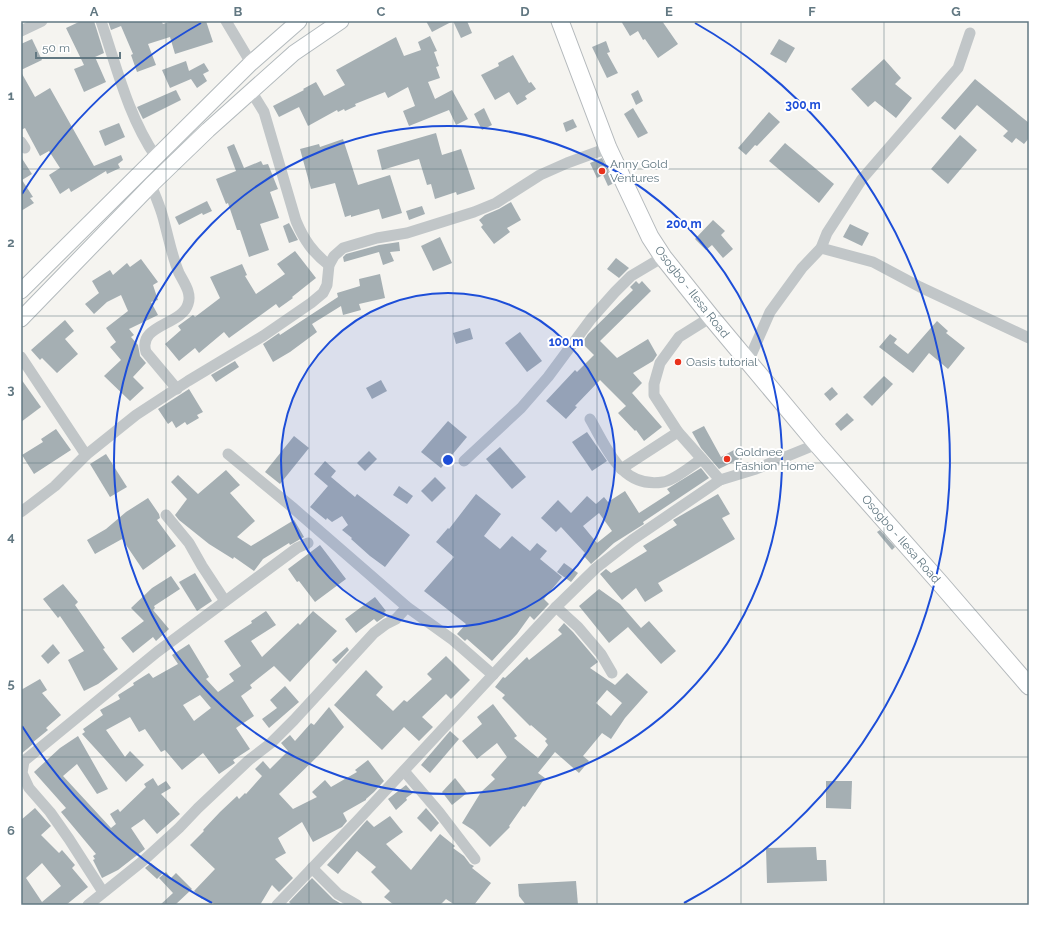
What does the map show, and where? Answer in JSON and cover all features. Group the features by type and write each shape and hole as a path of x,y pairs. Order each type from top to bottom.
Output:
{"main road":[{"path":"21,291 251,63 299,21"},
{"path":"21,319 151,185 208,130 294,53 340,21"},
{"name":"Osogbo - Ilesa Road","path":"560,22 608,148 650,237 663,256 711,317 817,444 940,582 1029,686"}],"street":[{"path":"21,31 42,21"},
{"path":"101,21 128,103 141,134 156,158"},
{"path":"226,21 237,42 251,63"},
{"path":"748,362 770,312 802,268 821,248 826,233 862,178 958,68 970,33"},
{"path":"251,91 264,112 296,221 312,250 329,265"},
{"path":"21,512 55,486 86,455 136,415 188,381 263,336 311,303 322,293 327,285 329,265 334,256 343,248 377,238 407,233 474,212 496,203 540,175 608,148"},
{"path":"151,185 162,215 170,248 190,296 186,309 169,322 150,333 145,341 144,347 146,352 177,389"},
{"path":"821,248 873,262 920,287 1029,338"},
{"path":"464,460 521,408 548,377 591,319 615,292 631,276 663,256"},
{"path":"711,317 679,337 660,363 656,377 654,395 678,432 720,480"},
{"path":"21,357 86,455"},
{"path":"590,419 610,454 621,469 633,478 652,482 664,482 702,458"},
{"path":"621,469 678,432"},
{"path":"277,905 494,675 556,607 591,573 632,540 720,480 756,469 817,444"},
{"path":"228,454 408,607 453,640 494,675"},
{"path":"166,515 189,543 225,601"},
{"path":"103,892 50,812 29,788 22,773 24,760 157,652 297,548 308,543"},
{"path":"88,905 144,860 249,760 271,743 374,633 396,619 408,607"},
{"path":"556,607 578,627 602,654 612,673"},
{"path":"404,771 439,812 475,859"},
{"path":"312,868 338,894 357,905"}],"building":[{"path":"81,21 94,21 104,53 95,57 106,82 84,92 74,69 84,65 66,28"},
{"path":"108,21 161,21 163,24 172,21 206,21 213,42 175,54 170,37 148,44 156,65 137,72 131,55 133,54 121,26 111,30"},
{"path":"426,21 453,21 432,32"},
{"path":"453,21 467,21 472,33 461,38"},
{"path":"621,21 662,21 678,44 658,58 645,39 643,40 638,31 630,36"},
{"path":"430,36 437,51 434,52 439,66 436,67 440,78 428,82 435,99 452,90 468,119 456,125 449,110 409,126 403,111 415,106 408,87 388,98 385,92 355,104 356,106 345,111 344,109 338,112 337,110 308,126 299,107 279,117 273,106 316,82 324,96 345,85 336,70 396,37 404,56 421,50 418,42"},
{"path":"32,39 42,60 21,70 21,44"},
{"path":"779,39 795,48 786,63 770,54"},
{"path":"606,41 610,52 607,53 618,73 607,78 592,47"},
{"path":"513,55 529,83 531,82 536,89 525,96 527,99 517,105 509,92 495,100 481,75 499,66 498,63"},
{"path":"884,59 901,78 895,84 912,98 896,118 875,101 868,107 851,89"},
{"path":"186,61 189,71 204,63 209,71 203,74 207,81 197,88 191,79 170,88 162,70"},
{"path":"21,72 35,97 50,88 94,166 121,155 123,160 118,164 120,168 107,174 106,171 71,192 69,188 60,194 49,175 60,168 49,151 40,156 25,128 21,130"},
{"path":"975,79 1029,123 1029,138 1024,144 1016,138 1012,143 1003,136 1008,131 977,105 955,130 941,118"},
{"path":"176,90 181,100 143,119 137,107"},
{"path":"638,90 643,101 636,105 631,94"},
{"path":"484,108 492,125 482,130 474,114"},
{"path":"633,108 648,133 638,138 624,114"},
{"path":"769,112 780,122 757,146 755,145 746,155 738,148"},
{"path":"573,119 577,127 566,132 563,123"},
{"path":"119,123 125,137 105,146 99,131"},
{"path":"436,133 442,155 461,149 475,189 457,195 456,192 435,199 431,184 427,185 419,159 382,170 377,150"},
{"path":"960,135 977,150 948,184 931,169"},
{"path":"343,139 358,185 390,175 402,213 382,219 379,209 351,217 351,215 345,217 335,183 311,189 300,149 319,144 320,147"},
{"path":"785,143 834,184 819,203 769,161"},
{"path":"234,144 244,168 261,161 263,165 268,164 278,189 270,192 279,218 260,224 269,250 249,257 240,230 237,230 228,203 226,204 216,179 236,171 227,147"},
{"path":"21,157 32,174 22,180 33,197 30,198 34,203 21,211"},
{"name":"Anny Gold Ventures","path":"602,158 614,183 608,186 603,175 597,178 590,163"},
{"path":"207,201 212,211 203,215 202,213 179,225 175,217"},
{"path":"511,202 521,220 507,228 510,232 494,244 481,227 483,225 479,220 485,215"},
{"path":"422,206 425,214 409,220 406,211"},
{"path":"713,220 725,231 721,235 733,249 723,258 712,245 706,250 695,239"},
{"path":"289,223 298,240 289,243 283,226"},
{"path":"850,224 869,233 862,246 843,237"},
{"path":"440,237 452,263 433,271 421,246"},
{"path":"399,242 400,251 390,252 394,261 383,265 379,252 344,262 343,257 346,254 379,245"},
{"path":"295,251 316,278 279,308 276,304 229,338 224,332 199,353 195,348 179,361 165,344 181,330 178,326 193,315 195,317 220,298 210,277 242,264 247,275 245,276 256,294 285,274 277,264"},
{"path":"616,258 629,268 619,278 607,269"},
{"path":"141,259 158,282 153,285 158,300 151,302 158,315 129,329 134,335 131,337 138,345 140,356 146,363 133,377 144,388 130,401 104,376 121,360 110,347 116,342 106,328 128,311 121,295 107,302 94,314 85,304 99,293 92,281 110,270 113,275 127,263 130,267"},
{"path":"380,274 385,298 359,304 361,310 343,315 341,306 312,324 317,332 290,352 273,362 263,344 279,333 280,335 338,297 337,293 360,286 359,279"},
{"path":"636,281 639,284 642,281 651,291 600,341 617,358 648,339 657,355 653,361 633,373 642,383 632,393 662,427 644,441 636,430 635,431 618,413 626,406 600,380 575,406 577,407 566,419 546,401 575,370 577,372 594,355 582,343 588,334 633,290 630,287"},
{"path":"65,320 74,331 65,339 78,354 57,373 42,358 40,360 31,350"},
{"path":"937,321 948,331 946,333 965,348 948,369 929,353 913,373 879,347 890,334 897,339 894,343 908,354"},
{"path":"470,328 473,339 456,344 453,333"},
{"path":"520,332 542,361 527,372 505,343"},
{"path":"235,361 239,367 216,382 211,375"},
{"path":"884,376 893,384 872,406 863,397"},
{"path":"21,379 41,407 21,422"},
{"path":"381,380 387,391 372,399 366,388"},
{"path":"832,387 838,394 830,401 824,394"},
{"path":"189,389 203,412 197,415 199,418 187,425 185,422 176,428 172,421 168,424 158,409"},
{"path":"847,413 854,420 841,431 835,424"},
{"path":"448,421 467,437 441,468 421,452"},
{"path":"704,426 721,457 734,450 739,459 719,469 701,448 692,432"},
{"path":"56,429 71,450 34,474 22,455 43,442 41,439"},
{"path":"587,432 607,461 592,471 572,442"},
{"path":"294,436 309,448 280,484 265,472"},
{"path":"500,447 526,477 512,489 486,459"},
{"path":"369,451 377,459 365,471 357,463"},
{"path":"106,454 127,487 110,497 90,464"},
{"path":"325,461 336,471 331,477 355,497 357,494 410,535 385,567 370,556 342,530 348,525 342,516 332,522 327,518 326,520 310,507 328,486 314,474"},
{"path":"701,468 709,478 643,522 644,524 614,543 591,564 583,555 585,553 561,527 556,532 541,518 558,500 571,513 587,496 596,504 604,497 608,502 625,491 639,513 670,493 667,489","holes":["599,513 612,531 597,543 583,526"]},
{"path":"226,470 240,485 230,493 255,521 237,537 251,546 294,520 304,537 290,545 289,543 263,559 254,571 234,557 233,559 209,544 179,520 175,515 187,499 171,482 178,475 198,494"},
{"path":"435,477 446,488 432,502 421,491"},
{"path":"399,486 413,496 407,504 393,495"},
{"path":"476,494 501,514 484,536 500,549 512,536 530,551 537,543 547,551 540,559 562,577 544,599 549,604 534,620 530,616 517,634 492,661 467,639 465,641 457,634 466,624 424,591 454,557 436,542 448,528 449,529"},
{"path":"718,494 730,514 722,518 735,539 658,583 663,591 645,602 636,588 622,600 600,574 606,569 611,573 647,551 643,546 677,525 673,520"},
{"path":"148,498 159,514 160,518 157,520 176,546 143,570 122,539 95,554 87,540 106,529 126,512"},
{"path":"880,530 895,547 892,550 877,532"},
{"path":"320,545 346,579 315,602 299,581 297,582 288,569"},
{"path":"564,563 578,573 571,582 557,572"},
{"path":"195,573 212,601 197,611 179,582"},
{"path":"171,576 180,589 154,606 155,608 153,610 169,629 156,641 153,637 133,653 121,638 144,621 131,608 152,588"},
{"path":"63,584 78,602 75,605 105,648 103,649 118,669 98,684 84,691 68,660 84,651 60,616 58,618 43,599"},
{"path":"599,589 620,604 641,628 649,621 676,651 661,664 628,627 609,643 579,606"},
{"path":"375,597 386,611 384,612 387,615 377,622 374,619 356,633 345,619"},
{"path":"266,611 276,625 251,641 262,657 298,623 300,625 313,611 337,631 290,682 274,666 250,685 252,688 241,696 254,716 236,728 250,749 233,760 235,763 219,774 203,753 182,770 165,750 161,752 145,729 139,732 130,717 106,730 125,757 130,751 144,765 126,782 82,734 85,732 83,729 103,715 100,710 120,699 118,695 134,685 133,683 149,673 153,678 178,664 172,655 189,644 209,677 206,679 218,692 234,681 229,674 241,666 224,641 252,623 251,621","holes":["200,695 211,708 194,721 183,705"]},
{"path":"564,623 595,658 598,662 590,668 615,685 627,673 648,692 625,718 611,739 602,733 583,756 589,761 579,773 555,752 538,773 545,778 525,807 523,806 509,826 510,827 490,847 473,830 462,823 481,792 495,779 491,775 507,757 497,743 477,759 462,741 482,724 477,717 493,704 517,736 514,738 538,758 548,745 545,741 547,739 531,725 530,726 502,698 505,695 495,687 503,677 505,678 527,657 529,660 562,634 558,630","holes":["607,690 622,703 611,716 596,703"]},
{"path":"53,644 60,653 48,664 41,656"},
{"path":"347,647 349,650 336,664 332,660"},
{"path":"446,656 470,680 451,699 446,694 422,717 433,727 419,741 404,727 382,750 334,705 366,670 383,687 376,695 393,711 404,700 407,702 432,679 427,674"},
{"path":"40,679 47,690 42,693 61,715 46,728 48,730 21,754 21,690"},
{"path":"285,686 299,702 269,728 262,719 277,708 270,700"},
{"path":"329,707 344,727 319,755 279,794 293,809 317,797 312,792 325,780 331,787 357,772 355,770 368,760 384,781 366,800 343,813 347,821 342,827 313,842 302,822 278,838 286,853 275,859 293,878 279,892 272,885 260,905 216,905 203,898 202,899 194,891 215,869 190,845 220,812 237,796 239,799 245,793 246,794 262,776 255,769 263,761 270,769 288,751 281,743 290,735 295,741 311,723 314,725"},
{"path":"450,731 459,739 430,773 421,765"},
{"path":"78,736 108,789 97,794 77,764 63,776 111,828 116,824 110,814 118,809 120,812 146,787 144,784 153,778 158,786 166,781 171,788 161,794 180,814 157,834 144,819 131,828 145,849 118,870 102,878 93,860 95,859 93,856 96,854 61,812 66,808 34,772 60,748"},
{"path":"455,778 467,793 452,805 442,792"},
{"path":"826,781 852,781 851,809 826,808"},
{"path":"406,785 413,793 406,798 407,800 396,810 388,799"},
{"path":"35,808 51,826 41,835 59,853 62,850 75,865 72,868 88,887 66,905 21,905 21,820","holes":["42,863 61,886 42,902 26,878"]},
{"path":"426,808 439,823 431,832 417,818"},
{"path":"390,816 403,832 386,844 411,870 440,834 455,846 453,848 474,866 472,868 491,883 474,905 455,905 446,899 440,905 394,905 384,897 390,891 371,872 376,867 357,851 338,874 327,865 367,820 374,827"},
{"path":"816,847 817,860 826,860 827,881 767,883 766,848"},
{"path":"151,863 163,873 157,879 145,868"},
{"path":"166,872 171,878 176,873 192,889 175,905 160,905 173,893 159,878"},
{"path":"312,878 333,899 343,905 292,905 289,902"},
{"path":"576,881 578,905 526,905 519,896 518,884"}],"place":[{"name":"Anny Gold Ventures","path":"602,171"},
{"name":"Oasis tutorial","path":"678,362"},
{"name":"Goldnee Fashion Home","path":"727,459"}]}
